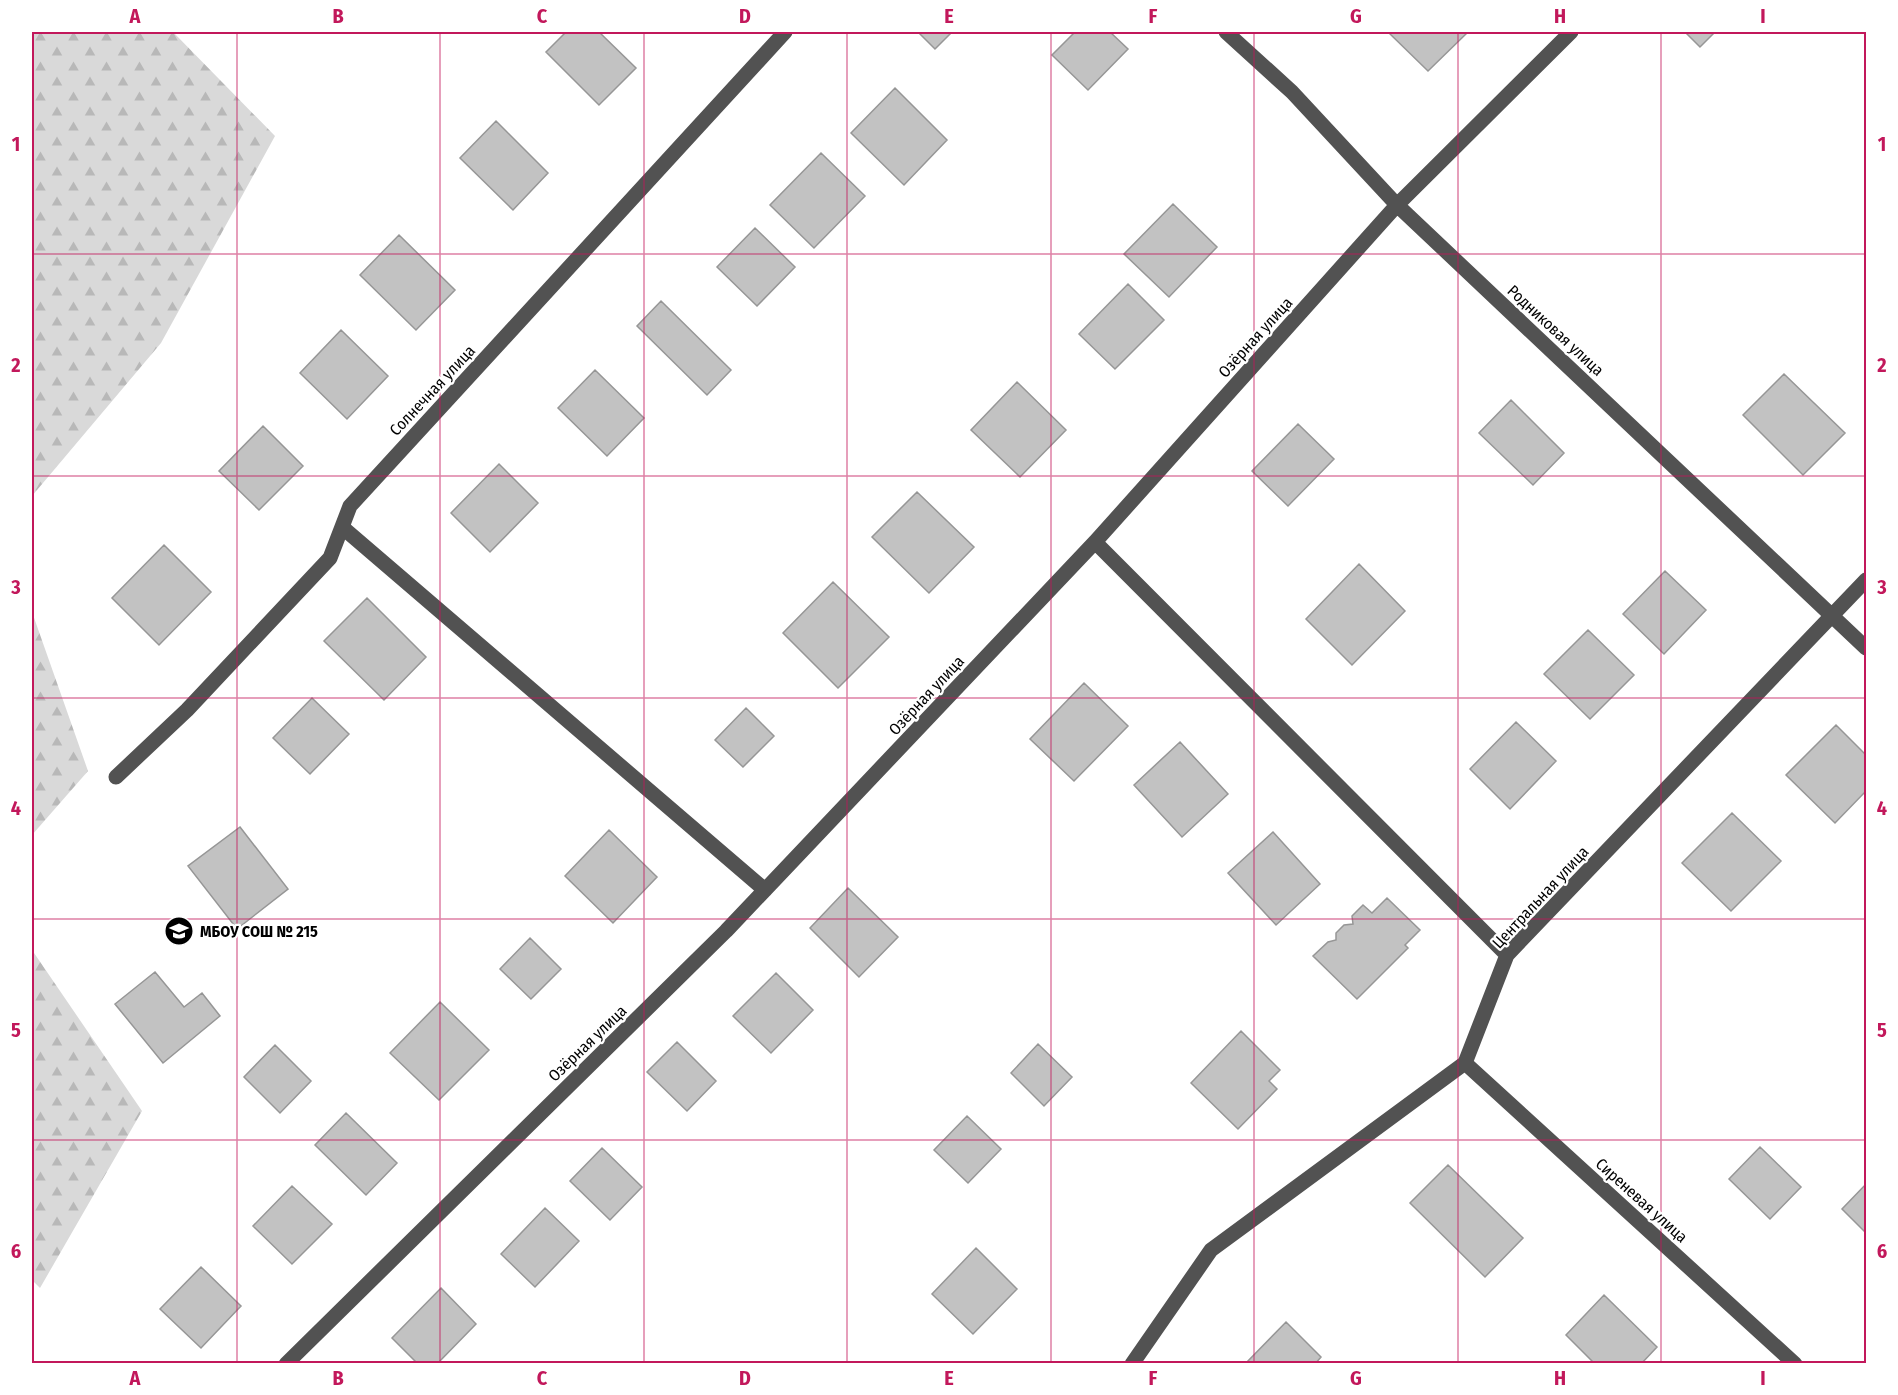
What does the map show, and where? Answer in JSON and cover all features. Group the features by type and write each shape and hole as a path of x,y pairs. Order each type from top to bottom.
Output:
{"street":[{"name":"Солнечная улица","path":"116,777 187,710 330,558 350,506 785,32"},
{"name":"Родниковая улица","path":"1226,32 1292,92 1397,204 1866,648"},
{"name":"Озёрная улица","path":"286,1364 726,931 1095,542 1397,204 1571,32"},
{"path":"342,528 765,890"},
{"path":"1095,542 1507,955"},
{"name":"Центральная улица","path":"1465,1063 1507,955 1866,580"},
{"path":"1132,1364 1211,1250 1465,1063"},
{"name":"Сиреневая улица","path":"1465,1063 1795,1364"}],"green space":[{"path":"32,32 173,32 275,136 161,343 32,496"},
{"path":"32,612 88,771 32,835"},
{"path":"32,950 142,1111 40,1288 32,1280"}],"building":[{"path":"566,32 599,32 636,68 599,105 546,52"},
{"path":"918,32 952,32 935,49"},
{"path":"1075,32 1110,32 1128,49 1088,90 1052,55"},
{"path":"1388,32 1468,32 1428,71"},
{"path":"1685,32 1715,32 1700,47"},
{"path":"895,88 947,140 904,185 851,133"},
{"path":"496,121 548,173 513,210 460,158"},
{"path":"821,153 865,196 814,248 770,205"},
{"path":"1173,204 1217,247 1169,297 1124,254"},
{"path":"755,228 795,267 757,306 717,267"},
{"path":"399,235 455,290 416,330 360,275"},
{"path":"1128,284 1164,320 1115,369 1079,334"},
{"path":"661,301 731,370 707,395 637,326"},
{"path":"341,330 388,376 347,419 300,373"},
{"path":"595,370 644,418 607,456 558,408"},
{"path":"1784,374 1845,433 1803,475 1743,415"},
{"path":"1017,382 1066,430 1020,477 971,430"},
{"path":"1511,400 1564,453 1533,485 1479,433"},
{"path":"1298,424 1334,459 1288,506 1252,471"},
{"path":"263,426 303,466 259,510 219,471"},
{"path":"499,464 538,503 490,552 451,513"},
{"path":"917,492 974,547 929,593 872,537"},
{"path":"164,545 211,592 159,645 112,598"},
{"path":"1359,564 1405,611 1352,665 1306,619"},
{"path":"1665,571 1706,610 1664,654 1623,614"},
{"path":"833,582 889,637 838,688 783,633"},
{"path":"367,598 426,657 384,700 324,641"},
{"path":"1588,630 1634,675 1590,719 1544,674"},
{"path":"1084,683 1128,726 1074,781 1030,739"},
{"path":"312,698 349,734 310,774 273,738"},
{"path":"746,708 774,736 743,767 715,740"},
{"path":"1516,722 1556,761 1510,809 1470,769"},
{"path":"1836,725 1866,755 1866,791 1835,823 1786,775"},
{"path":"1180,742 1228,794 1182,837 1134,785"},
{"path":"1732,813 1781,861 1731,911 1682,863"},
{"path":"240,827 288,889 237,929 188,866"},
{"path":"609,830 657,877 613,923 565,876"},
{"path":"1273,832 1320,884 1276,925 1228,873"},
{"path":"848,888 898,937 859,977 810,928"},
{"path":"1387,898 1420,930 1405,945 1408,948 1357,999 1313,956 1328,942 1336,940 1336,933 1344,925 1353,924 1352,916 1363,905 1372,913"},
{"path":"530,938 561,969 531,999 500,969"},
{"path":"155,972 184,1007 202,993 220,1016 163,1063 115,1004"},
{"path":"776,973 813,1010 771,1053 733,1016"},
{"path":"440,1002 489,1050 439,1100 390,1053"},
{"path":"1241,1031 1280,1070 1269,1081 1277,1089 1238,1129 1191,1083"},
{"path":"677,1042 716,1081 687,1111 647,1072"},
{"path":"1038,1044 1072,1077 1044,1106 1011,1073"},
{"path":"275,1045 311,1081 280,1113 244,1077"},
{"path":"346,1113 397,1163 366,1195 315,1145"},
{"path":"967,1116 1001,1149 968,1183 934,1150"},
{"path":"1760,1147 1801,1187 1770,1219 1729,1179"},
{"path":"602,1148 642,1187 610,1220 570,1181"},
{"path":"1448,1165 1523,1238 1485,1277 1410,1203"},
{"path":"1866,1184 1866,1233 1842,1209"},
{"path":"292,1186 332,1224 292,1264 253,1226"},
{"path":"545,1208 579,1241 535,1287 501,1254"},
{"path":"976,1248 1017,1289 973,1334 932,1294"},
{"path":"201,1267 241,1306 201,1348 160,1309"},
{"path":"441,1288 476,1324 437,1364 418,1364 392,1338"},
{"path":"1604,1295 1657,1347 1641,1364 1595,1364 1566,1335"},
{"path":"1286,1322 1321,1357 1315,1364 1245,1364"}],"place":[{"name":"МБОУ СОШ № 215","path":"179,931"}]}
